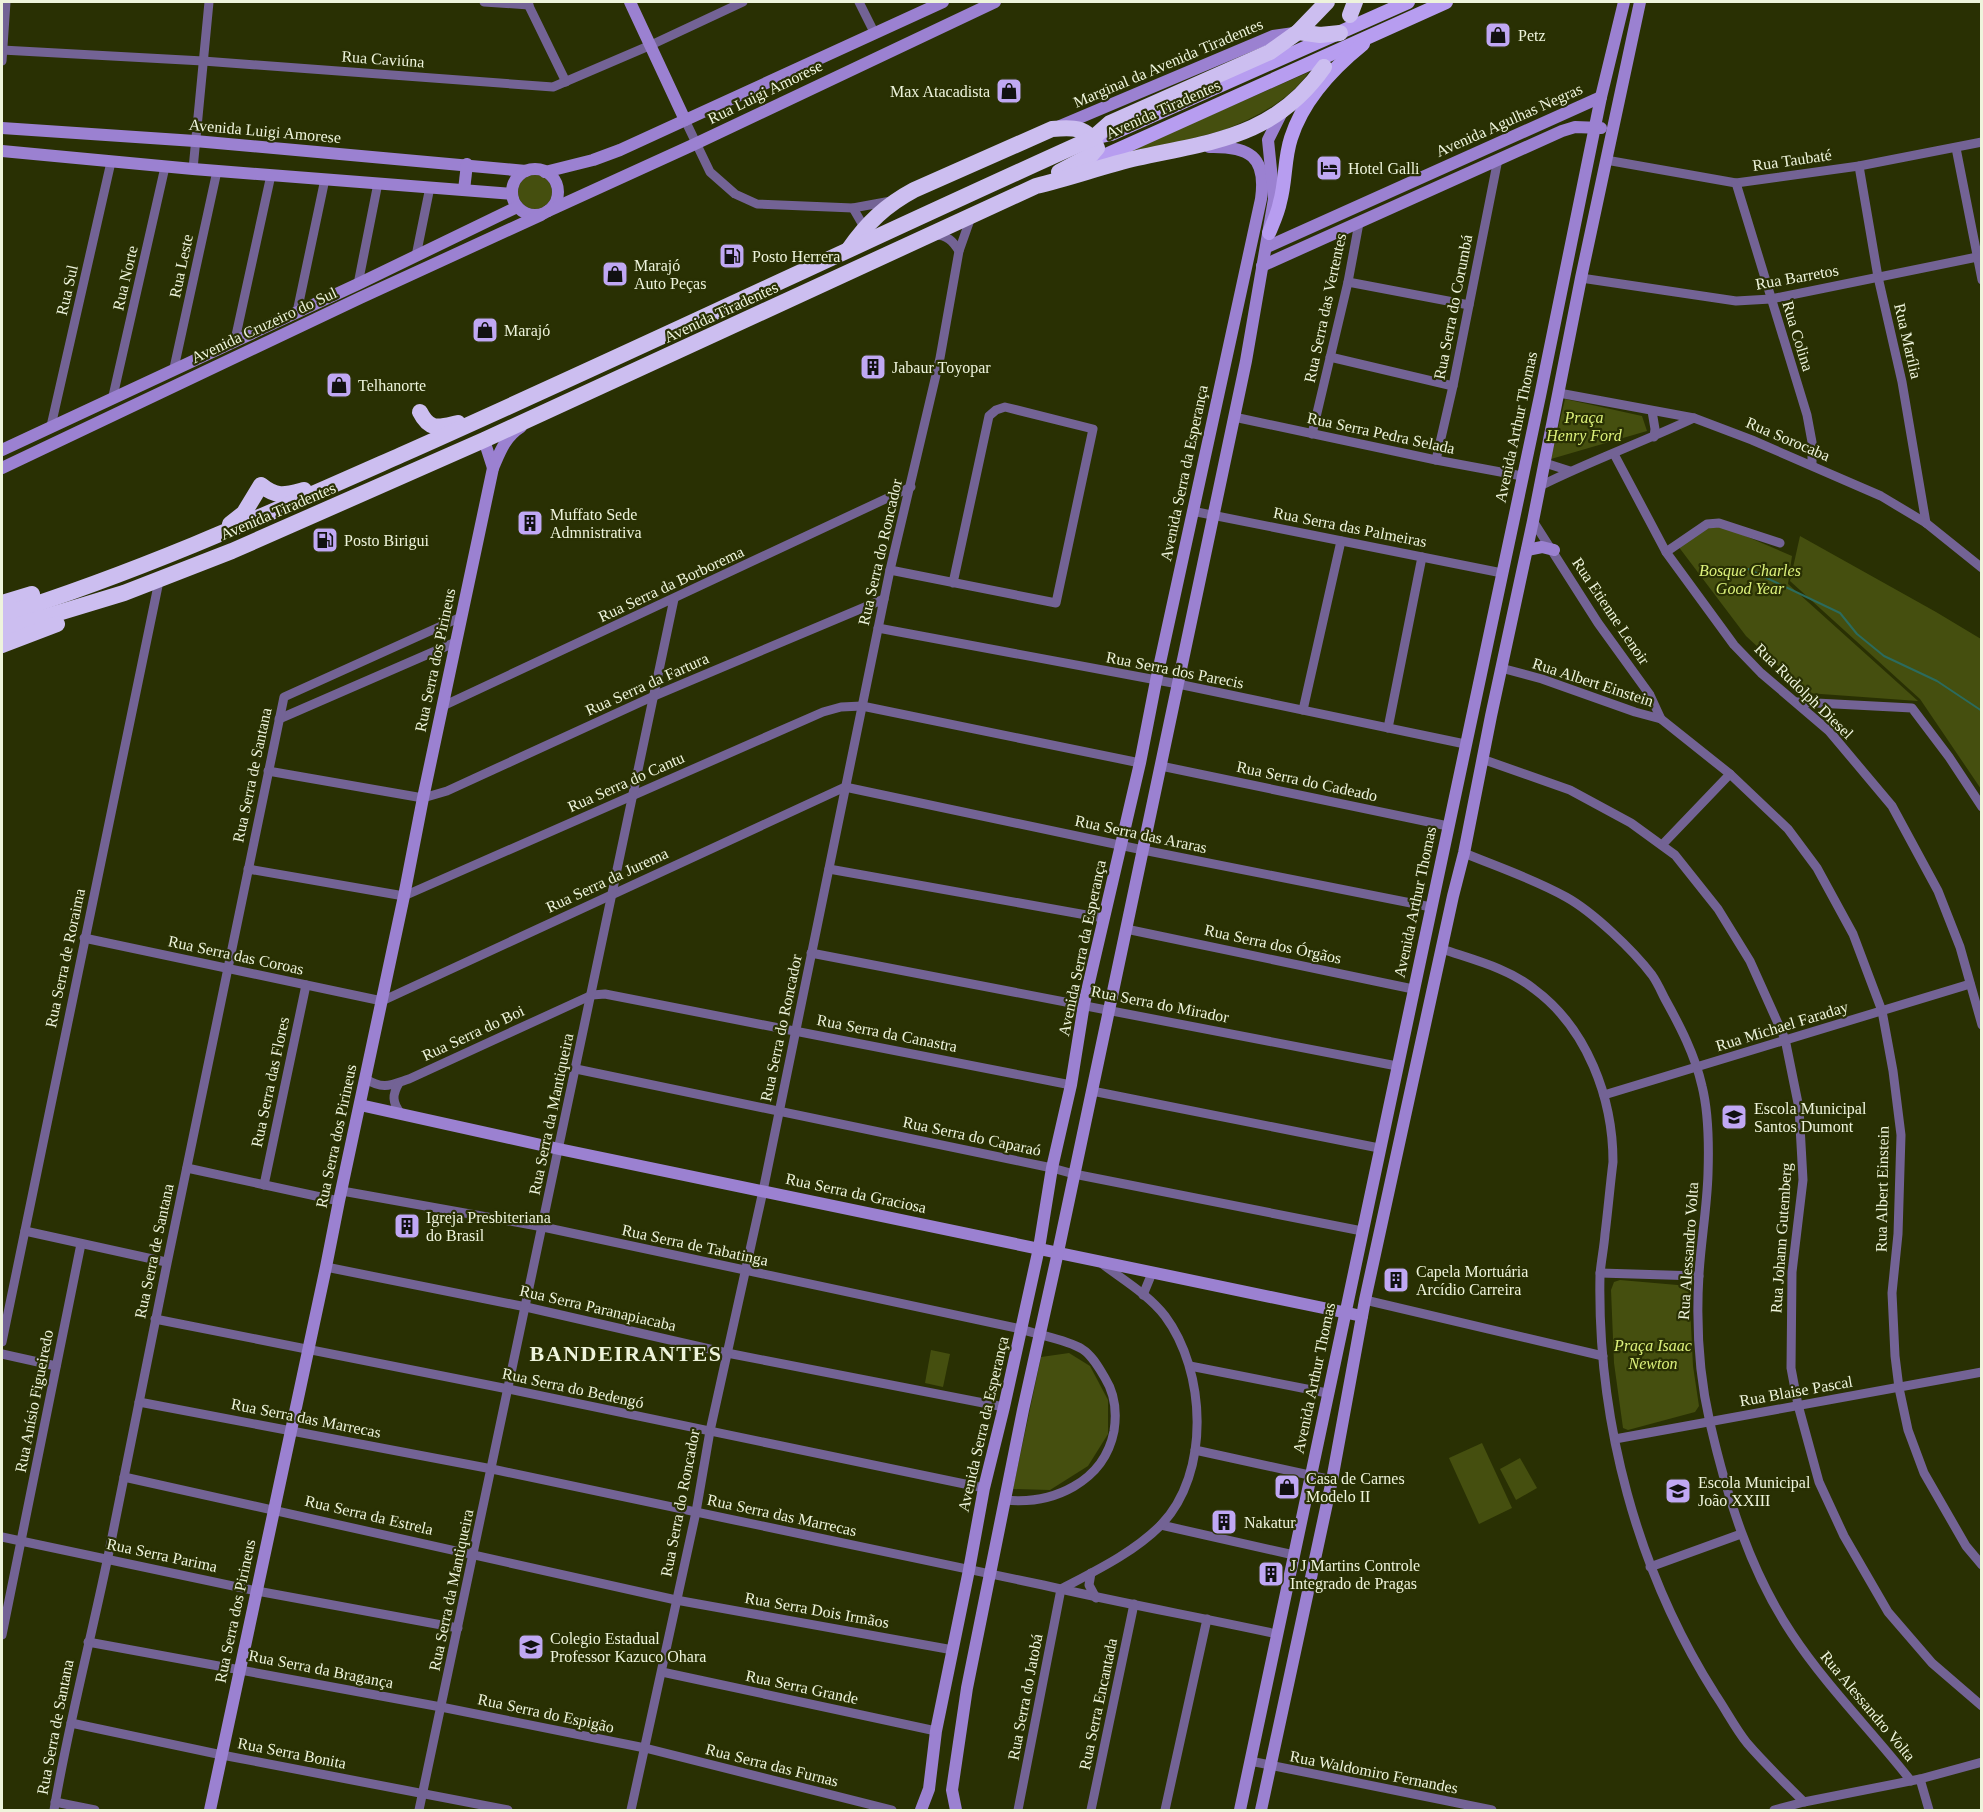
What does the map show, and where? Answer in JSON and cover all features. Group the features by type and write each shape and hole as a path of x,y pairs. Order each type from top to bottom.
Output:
{"highway":[{"path":"1093,138 1110,123 1270,52 1298,32 1326,2"},
{"path":"1298,32 1320,35 1341,33"},
{"path":"1036,186 1115,164 1193,147 1247,130 1283,111 1312,84 1324,67"},
{"path":"848,250 864,227 896,200 1052,129 1072,127 1093,138 1097,148 1091,155 1036,186"},
{"name":"Avenida Tiradentes","path":"2,615 113,578 213,538 587,371 1093,138"},
{"name":"Avenida Tiradentes","path":"2,630 159,581 355,498 1036,186"},
{"path":"864,227 911,221"},
{"path":"484,440 485,432 492,423 536,402 587,371"},
{"path":"420,412 424,420 438,428 496,412"},
{"path":"213,538 243,513 254,500 261,485 271,493 283,495 354,476"},
{"path":"2,603 113,578"},
{"path":"2,645 86,614 124,593"}],"main road":[{"name":"Avenida Tiradentes","path":"1036,186 1446,2"},
{"name":"Avenida Tiradentes","path":"1093,138 1111,134 1404,3"},
{"path":"1269,233 1280,202 1291,138 1303,109 1339,65 1382,30 1388,15 1404,3"}],"street":[{"path":"2,61 6,2"},
{"path":"193,169 209,2"},
{"path":"484,2 528,3 566,82"},
{"path":"630,2 710,172 735,195 756,204 852,208 896,200"},
{"name":"Rua Caviúna","path":"3,50 203,61 553,87 743,2"},
{"path":"859,2 874,34"},
{"name":"Rua Luigi Amorese","path":"545,172 593,160 620,150 943,2"},
{"name":"Rua Luigi Amorese","path":"544,213 995,2"},
{"name":"Avenida Arthur Thomas","path":"1240,1810 1601,97 1624,2"},
{"name":"Avenida Arthur Thomas","path":"1261,1810 1332,1480 1365,1300 1464,853 1581,278 1640,2"},
{"name":"Marginal da Avenida Tiradentes","path":"1052,129 1273,36 1298,32"},
{"path":"1614,39 1622,45 1622,84"},
{"path":"801,93 794,79 838,51"},
{"name":"Avenida Agulhas Negras","path":"1267,247 1601,97"},
{"path":"956,1810 952,1790 963,1710 1039,1335 1234,417 1274,199 1268,140 1283,111"},
{"name":"Avenida Agulhas Negras","path":"1262,266 1562,131 1595,127 1613,131"},
{"name":"Avenida Luigi Amorese","path":"2,128 195,141 526,171"},
{"name":"Rua Taubaté","path":"1606,160 1736,183 1858,166 1982,142"},
{"name":"Avenida Serra da Esperança","path":"921,1810 929,1789 936,1731 984,1488 1039,1248 1052,1168 1071,1085 1084,1004 1140,763 1263,186 1258,164 1247,152 1227,146 1193,147"},
{"path":"1956,148 1982,280"},
{"path":"2,151 193,169 512,194"},
{"name":"Rua Serra do Corumbá","path":"1436,460 1498,159"},
{"name":"Rua Sul","path":"51,426 111,162"},
{"path":"464,190 466,164"},
{"name":"Rua Norte","path":"113,396 165,166"},
{"name":"Rua Marília","path":"1858,166 1878,277 1902,382 1926,523"},
{"path":"533,169 545,172 556,183 557,199 554,206 544,213 529,215 517,207 512,194 515,180 526,171 533,169"},
{"name":"Rua Leste","path":"174,368 217,171"},
{"path":"235,340 271,175"},
{"path":"297,312 325,179"},
{"path":"358,284 378,183"},
{"name":"Rua Colina","path":"1736,183 1807,415 1812,442 1812,465"},
{"path":"1408,184 1414,197"},
{"path":"416,256 430,187"},
{"name":"Avenida Cruzeiro do Sul","path":"2,450 517,207"},
{"path":"852,208 864,227"},
{"name":"Avenida Cruzeiro do Sul","path":"2,468 544,213"},
{"name":"Rua Serra do Roncador","path":"631,1810 696,1512 710,1431 763,1191 890,570 940,358 959,251 971,216"},
{"name":"Rua Serra das Vertentes","path":"1312,434 1348,282 1359,223"},
{"path":"930,236 944,235 954,243 959,251"},
{"name":"Rua Barretos","path":"1581,278 1736,301 1771,299 1979,257"},
{"path":"1348,282 1469,305"},
{"path":"1330,357 1453,386"},
{"name":"Rua Sorocaba","path":"1559,393 1694,418 1752,440 1881,496 1926,523 1982,568"},
{"path":"890,570 954,583 1056,603 1093,429 1005,407 989,416 954,583"},
{"name":"Rua Serra dos Pirineus","path":"210,1810 366,1079 493,468 502,447 516,430 550,410"},
{"path":"1652,411 1654,437"},
{"name":"Rua Serra Pedra Selada","path":"1234,417 1522,476"},
{"path":"1540,486 1694,418"},
{"path":"1534,420 1551,424"},
{"path":"484,440 493,468"},
{"name":"Rua Rudolph Diesel","path":"1614,454 1666,552 1734,645 1761,673 1829,731 1892,806 1938,891 1960,947 1982,1025"},
{"path":"1545,463 1570,471"},
{"name":"Rua Serra da Borborema","path":"443,706 911,487"},
{"path":"1518,498 1533,520"},
{"name":"Rua Serra das Palmeiras","path":"1192,511 1502,573"},
{"name":"Rua Etienne Lenoir","path":"1533,520 1598,623 1650,695 1661,719"},
{"path":"1666,552 1707,524 1719,523 1780,543"},
{"path":"1303,710 1341,541"},
{"path":"1527,550 1542,547 1554,550"},
{"path":"1388,728 1422,557"},
{"name":"Rua Serra de Roraima","path":"2,1342 159,581"},
{"name":"Rua Serra da Mantiqueira","path":"419,1810 674,599"},
{"name":"Rua Serra da Fartura","path":"423,798 447,791 654,696 884,599"},
{"name":"Rua Serra de Santana","path":"55,1806 284,697 461,617"},
{"name":"Rua Serra dos Parecis","path":"878,628 1178,684 1465,744"},
{"path":"279,719 456,642"},
{"name":"Rua Albert Einstein","path":"1502,668 1661,719 1730,774 1788,829 1817,868 1853,934 1882,1011 1901,1135 1898,1234 1892,1293 1899,1388 1908,1430 1924,1473 1966,1546 1982,1565"},
{"path":"1797,702 1912,708 1949,757 1982,807"},
{"path":"862,706 1140,763"},
{"name":"Rua Serra do Cantu","path":"404,897 823,712 841,707 862,706"},
{"path":"1472,713 1491,716"},
{"name":"Rua Johann Gutemberg","path":"1482,759 1570,790 1631,823 1662,845 1675,855 1718,909 1750,961 1785,1039 1799,1107 1803,1180 1792,1272 1791,1368 1798,1405 1819,1482 1844,1536 1888,1612 1932,1663 1982,1706"},
{"name":"Rua Serra do Cadeado","path":"1161,766 1448,826"},
{"path":"268,771 423,798"},
{"path":"1662,845 1730,774"},
{"name":"Rua Serra das Araras","path":"845,787 1143,850 1431,907"},
{"name":"Rua Serra da Jurema","path":"382,1001 845,787"},
{"name":"Rua Alessandro Volta","path":"1464,853 1568,897 1612,932 1652,975 1684,1034 1702,1085 1708,1130 1708,1177 1699,1276 1699,1348 1709,1420 1741,1534 1773,1602 1794,1637 1841,1700 1916,1780"},
{"path":"248,869 404,897"},
{"path":"829,869 1103,918"},
{"path":"1438,870 1458,874"},
{"name":"Rua Serra dos Órgãos","path":"1126,929 1413,988"},
{"name":"Rua Serra das Coroas","path":"84,938 382,1001"},
{"path":"1442,949 1499,968 1533,988 1555,1006 1581,1040 1590,1058 1604,1095 1613,1140 1613,1162 1600,1273 1603,1356 1623,1481 1650,1567 1662,1597 1692,1656 1747,1743 1804,1802"},
{"name":"Rua Serra do Mirador","path":"812,953 1397,1066"},
{"name":"Rua Michael Faraday","path":"1604,1095 1970,984"},
{"name":"Rua Serra das Flores","path":"264,1185 306,985"},
{"name":"Rua Serra da Canastra","path":"591,995 605,994 1071,1085"},
{"name":"Rua Serra do Boi","path":"366,1079 380,1086 399,1083 591,995"},
{"path":"1404,1032 1423,1035"},
{"name":"Rua Serra do Caparaó","path":"576,1069 1074,1174 1362,1231"},
{"path":"399,1083 393,1092 393,1099 401,1114"},
{"path":"1092,1091 1379,1148"},
{"name":"Rua Serra da Graciosa","path":"360,1105 559,1149 1362,1316"},
{"name":"Rua Serra de Tabatinga","path":"187,1168 264,1185 543,1227 1021,1329 1084,1349 1097,1364 1109,1384 1116,1411 1112,1440 1106,1455 1097,1468 1070,1489 1041,1500 1022,1502 1005,1500"},
{"path":"25,1231 166,1262"},
{"name":"Rua Anísio Figueiredo","path":"2,1635 81,1244"},
{"path":"1061,1589 1122,1554 1161,1525 1178,1500 1190,1473 1195,1450 1196,1395 1190,1366 1178,1336 1164,1314 1101,1263"},
{"name":"Rua Serra Paranapiacaba","path":"326,1267 526,1307 727,1353 1004,1407"},
{"path":"1143,1295 1152,1273"},
{"path":"1600,1273 1699,1276"},
{"path":"1365,1300 1603,1356"},
{"name":"Rua Serra do Bedengó","path":"155,1319 508,1389 984,1488"},
{"path":"2,1354 56,1366"},
{"path":"1190,1366 1327,1393"},
{"name":"Rua Blaise Pascal","path":"1615,1439 1709,1420 1982,1372"},
{"name":"Rua Serra das Marrecas","path":"139,1402 492,1469 1096,1598 1277,1634"},
{"path":"1195,1450 1332,1480"},
{"name":"Rua Serra da Estrela","path":"124,1477 676,1600"},
{"path":"1161,1525 1294,1555"},
{"path":"1650,1567 1741,1534"},
{"name":"Rua Serra Parima","path":"2,1537 257,1591 458,1628"},
{"path":"1091,1573 1089,1585 1096,1598"},
{"name":"Rua Serra do Jatobá","path":"1018,1810 1061,1589"},
{"name":"Rua Serra Dois Irmãos","path":"676,1600 953,1650"},
{"name":"Rua Serra Encantada","path":"1091,1810 1134,1604"},
{"path":"1165,1810 1207,1619"},
{"name":"Rua Serra da Bragança","path":"88,1642 441,1707"},
{"name":"Rua Serra Grande","path":"662,1672 936,1731"},
{"name":"Rua Serra do Espigão","path":"441,1707 645,1748"},
{"name":"Rua Serra Bonita","path":"71,1723 222,1755 508,1810"},
{"name":"Rua Serra das Furnas","path":"645,1748 892,1810"},
{"name":"Rua Waldomiro Fernandes","path":"1250,1761 1492,1810"},
{"path":"1774,1810 1916,1780 1982,1762"},
{"path":"1916,1780 1929,1810"},
{"path":"929,1789 952,1790"},
{"path":"55,1806 95,1810"}],"green space":[{"path":"1309,72 1292,91 1271,107 1236,125 1104,162"},
{"path":"535,175 547,180 552,192 547,204 535,209 523,204 518,192 523,180"},
{"name":"Praça Henry Ford","path":"1565,399 1642,416 1647,431 1551,459"},
{"name":"Bosque Charles Good Year","path":"1722,526 1792,556 1788,584 1918,701 1807,693 1746,636 1678,546 1707,527"},
{"path":"1800,536 1981,639 1981,789 1920,699 1790,581"},
{"name":"Praça Isaac Newton","path":"1620,1280 1689,1286 1693,1366 1699,1406 1695,1412 1628,1430 1623,1428 1614,1363 1611,1290 1614,1282"},
{"path":"931,1350 950,1354 943,1387 925,1383"},
{"path":"1069,1353 1090,1366 1108,1400 1108,1434 1088,1466 1050,1490 1013,1489 1041,1357"},
{"path":"1482,1443 1512,1508 1479,1524 1449,1458"},
{"path":"1520,1458 1537,1488 1516,1500 1500,1469"}],"waterway":[{"path":"1748,569 1840,613 1857,634 1884,656 1937,681 1982,711"}],"place":[{"name":"Petz","path":"1498,35"},
{"name":"Max Atacadista","path":"1009,91"},
{"name":"Hotel Galli","path":"1329,168"},
{"name":"Posto Herrera","path":"732,256"},
{"name":"Marajó Auto Peças","path":"615,274"},
{"name":"Marajó","path":"485,330"},
{"name":"Jabaur Toyopar","path":"873,367"},
{"name":"Telhanorte","path":"339,385"},
{"name":"Muffato Sede Admnistrativa","path":"530,523"},
{"name":"Posto Birigui","path":"325,540"},
{"name":"Escola Municipal Santos Dumont","path":"1734,1117"},
{"name":"Igreja Presbiteriana do Brasil","path":"407,1226"},
{"name":"Capela Mortuária Arcídio Carreira","path":"1396,1280"},
{"name":"Casa de Carnes Modelo II","path":"1287,1487"},
{"name":"Escola Municipal João XXIII","path":"1678,1491"},
{"name":"Nakatur","path":"1224,1522"},
{"name":"J J Martins Controle Integrado de Pragas","path":"1271,1574"},
{"name":"Colegio Estadual Professor Kazuco Ohara","path":"531,1647"}],"district":[{"name":"BANDEIRANTES","path":"626,1353"}]}
